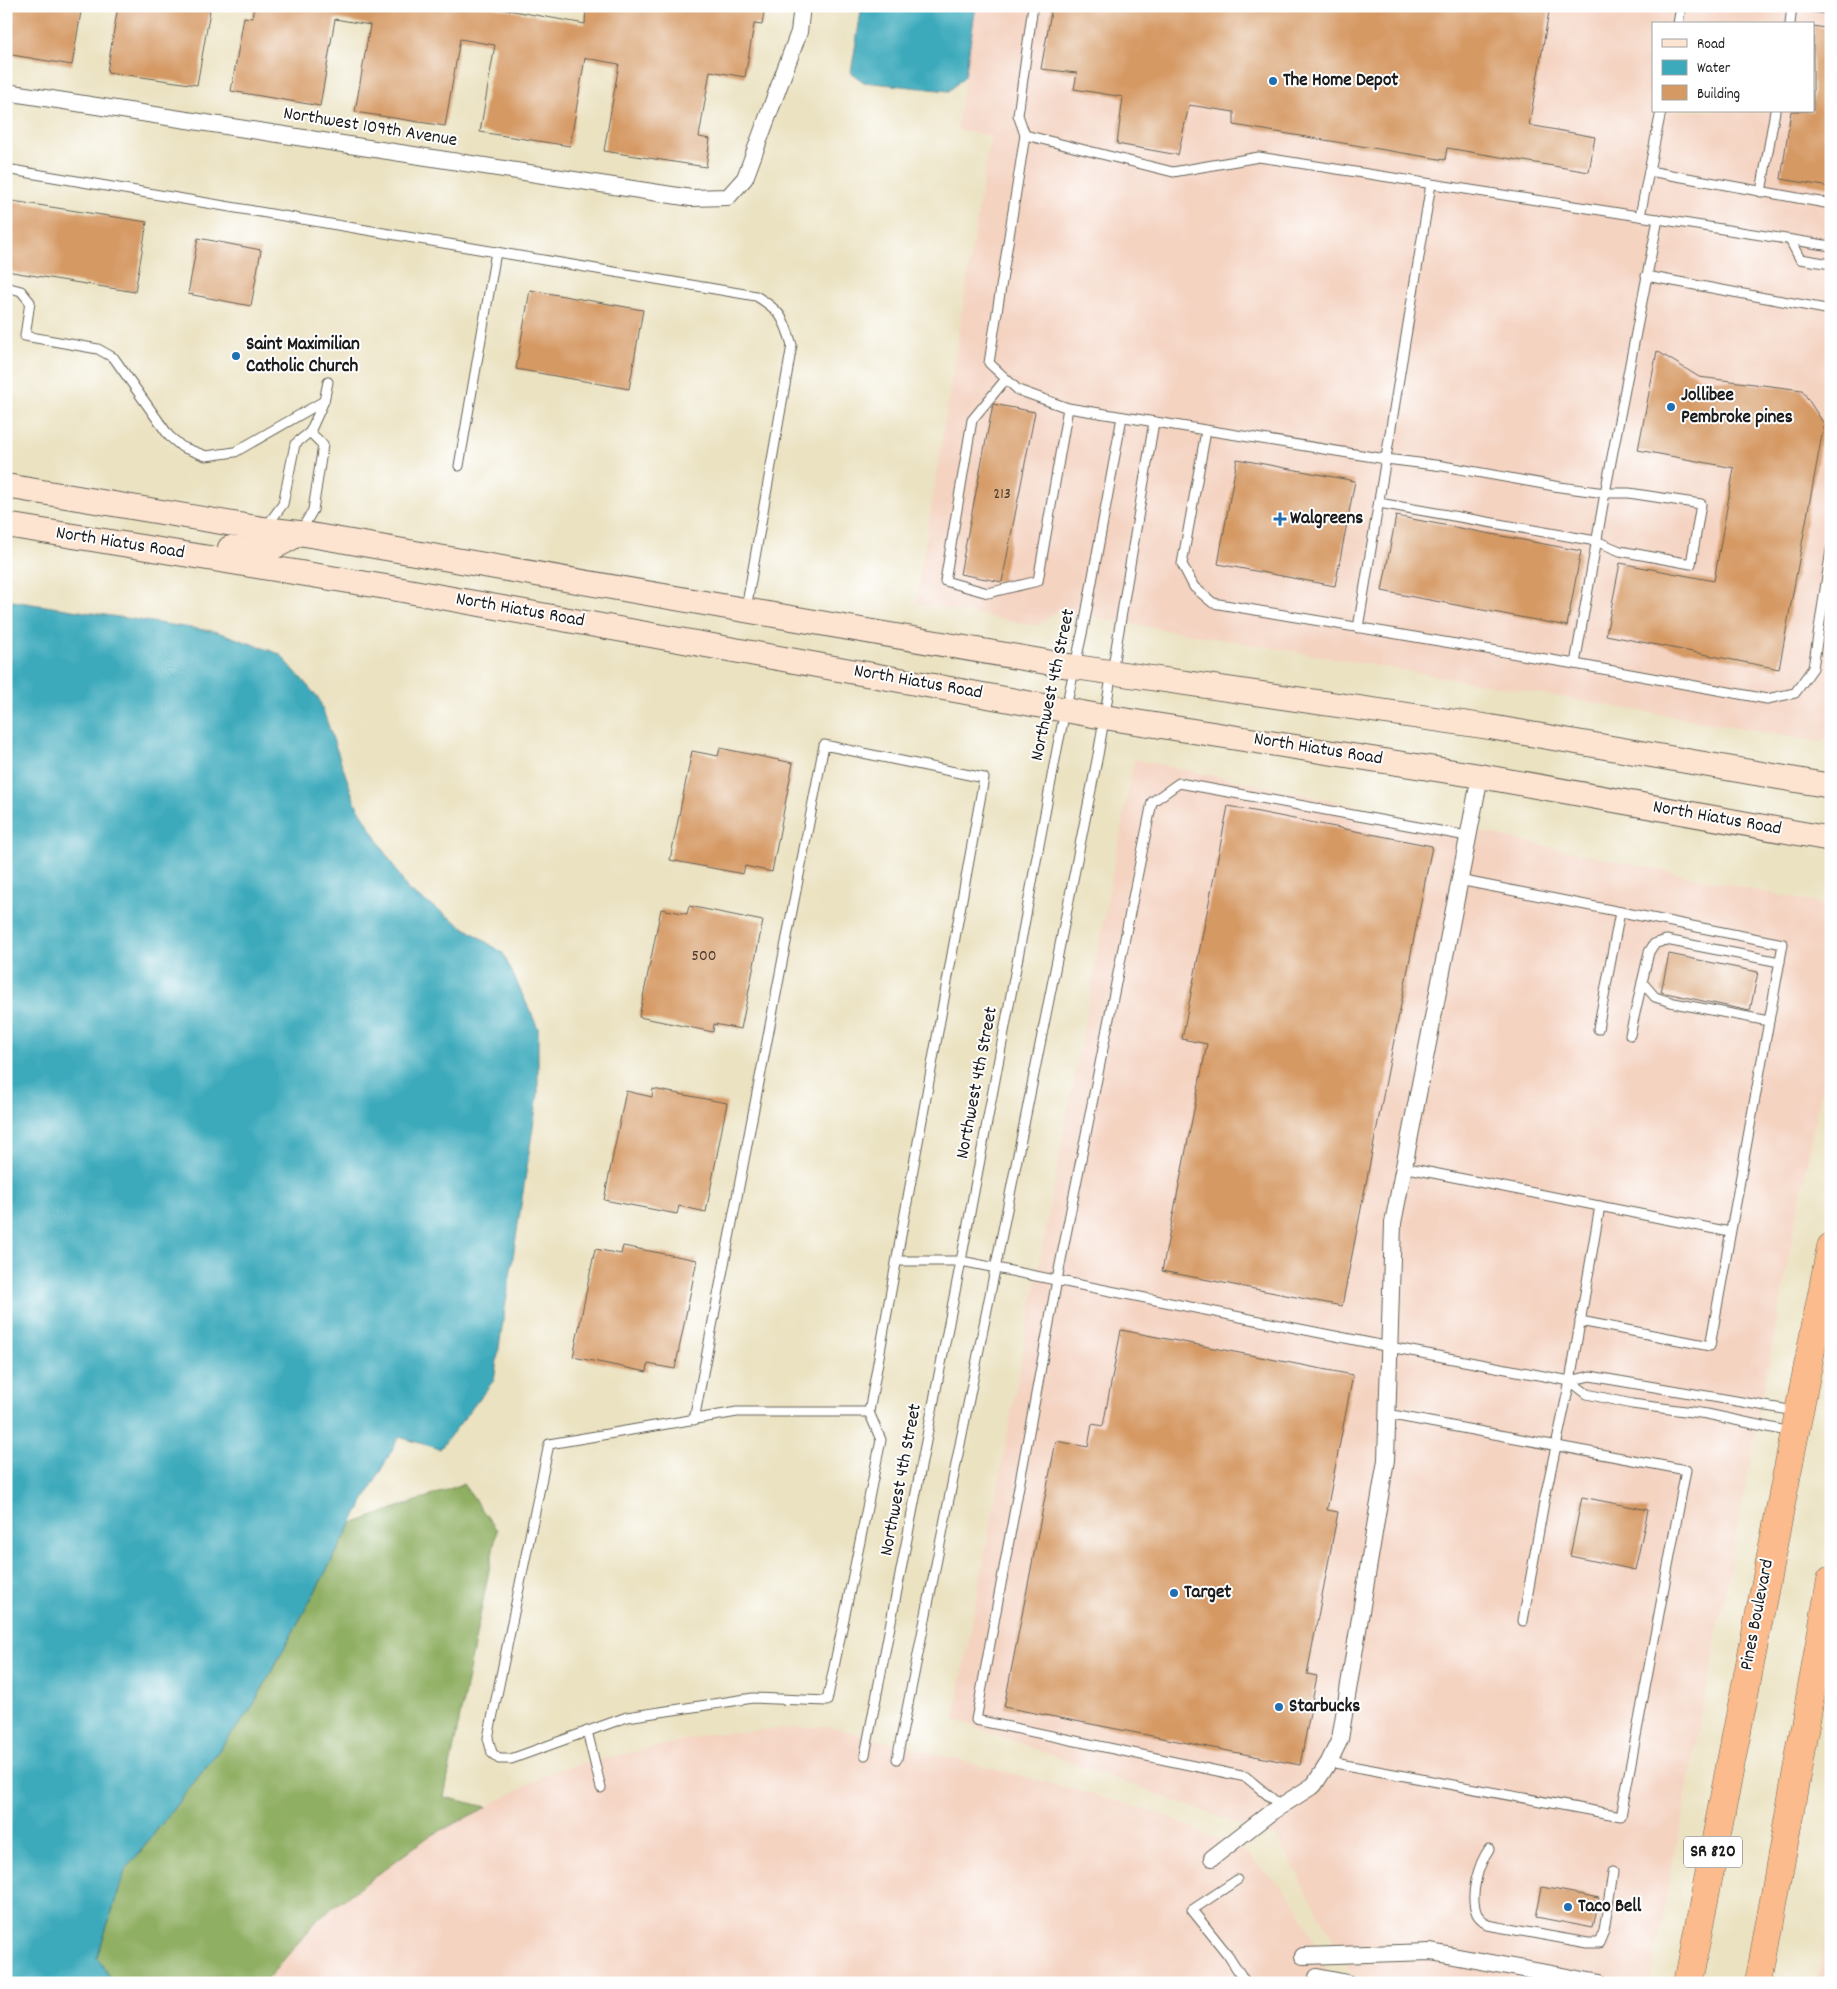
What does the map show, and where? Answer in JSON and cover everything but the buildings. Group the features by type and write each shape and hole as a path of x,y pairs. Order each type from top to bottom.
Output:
{"highway":[{"name":"Pines Boulevard","path":"1688,1983 1831,1247"},
{"path":"1759,1983 1831,1580"}],"main road":[{"name":"North Hiatus Road","path":"6,486 299,534 1075,668 1490,727 1831,786"},
{"name":"North Hiatus Road","path":"6,524 386,587 1104,717 1480,776 1831,839"},
{"path":"62,534 80,526 128,531 200,544 253,550 271,549 299,534"}],"street":[{"name":"Northwest 109th Avenue","path":"6,92 691,198 728,197 745,178 798,32 802,6"},
{"path":"1212,1858 1281,1806 1314,1785 1329,1762 1340,1739 1384,1473 1393,1223 1480,776"},
{"path":"1303,1956 1431,1952 1600,1983"},
{"path":"1317,1977 1347,1983"}],"lane":[{"path":"1033,6 1018,115 1025,135 989,362 1005,380 1018,390 1068,408 1605,493 1629,493 1702,504 1691,564 1620,551 1596,541 1379,503"},
{"path":"1678,22 1681,6"},
{"path":"1790,22 1792,6"},
{"path":"1808,6 1831,10"},
{"path":"1640,216 1660,112"},
{"path":"1761,192 1775,112"},
{"path":"1025,135 1173,172 1260,157 1831,246"},
{"path":"6,168 756,296 772,305 785,321 792,345 745,611"},
{"path":"1649,171 1831,204"},
{"path":"1358,628 1431,184"},
{"path":"1575,664 1596,541 1658,219"},
{"path":"1790,240 1800,259 1831,264"},
{"path":"459,466 496,252"},
{"path":"1646,276 1831,310"},
{"path":"6,287 21,291 30,302 25,336 98,349 114,358 169,436 182,447 206,456 235,452 324,401"},
{"path":"1005,380 972,420 944,581 988,593 1038,581 1068,408"},
{"path":"263,529 283,504 296,444 310,432 324,401 328,382"},
{"name":"Northwest 4th Street","path":"865,1755 1122,417"},
{"path":"896,1760 1104,717 1154,422"},
{"path":"1206,431 1182,564 1194,587 1213,603 1575,664 1767,699 1795,693 1813,668 1831,550"},
{"path":"299,534 313,510 323,445 310,432"},
{"path":"694,1420 824,745 984,778 869,1412 881,1440 827,1701 753,1698 627,1717 511,1758 499,1759 492,1753 488,1738 549,1444 694,1420 737,1412 869,1412"},
{"path":"1281,1806 1246,1777 976,1720 1057,1280 1152,802 1179,783 1468,836"},
{"path":"1459,880 1783,944 1710,1346 1580,1321"},
{"path":"1598,1029 1620,912"},
{"path":"1630,1036 1649,952 1654,944 1666,940 1780,962"},
{"path":"1642,982 1655,997 1674,1003 1769,1021"},
{"path":"1403,1167 1730,1232"},
{"path":"1523,1621 1570,1381 1600,1206"},
{"path":"897,1261 961,1261 1570,1381 1590,1376 1796,1422"},
{"path":"1570,1381 1587,1394 1632,1404 1707,1414 1796,1422"},
{"path":"1329,1762 1621,1816 1686,1470 1387,1414"},
{"path":"587,1731 601,1788"},
{"path":"1489,1849 1483,1858 1475,1887 1474,1905 1477,1916 1488,1925 1588,1943 1599,1943 1604,1931 1613,1872"},
{"path":"1237,1880 1192,1910 1228,1955 1246,1983"}],"shaded area":[{"path":"976,6 1831,6 1831,732 1821,742 1058,611 1037,626 916,603 990,136 957,130"},
{"path":"1134,759 1831,906 1831,1039 1650,1983 1357,1983 1278,1839 954,1719"},
{"path":"826,1726 1096,1795 1167,1816 1247,1853 1298,1906 1332,1983 264,1983 320,1917 428,1837 556,1770 710,1734"},
{"path":"1831,1910 1831,1983 1817,1983"}],"green space":[{"path":"463,1484 497,1530 444,1797 487,1807 428,1837 320,1917 264,1983 113,1983 97,1957 125,1871 251,1709 352,1524"}],"water":[{"path":"862,6 976,6 965,76 949,91 864,82 851,73"},
{"path":"6,600 218,632 280,654 319,699 355,802 408,890 503,953 538,1028 538,1095 494,1380 440,1449 399,1437 251,1709 125,1871 97,1957 113,1983 6,1983"}],"place":[{"name":"The Home Depot","path":"1273,81"},
{"name":"Saint Maximilian Catholic Church","path":"236,356"},
{"name":"Jollibee Pembroke pines","path":"1671,407"},
{"name":"Walgreens","path":"1280,519"},
{"name":"Target","path":"1174,1593"},
{"name":"Starbucks","path":"1279,1707"},
{"name":"Taco Bell","path":"1568,1907"}]}
